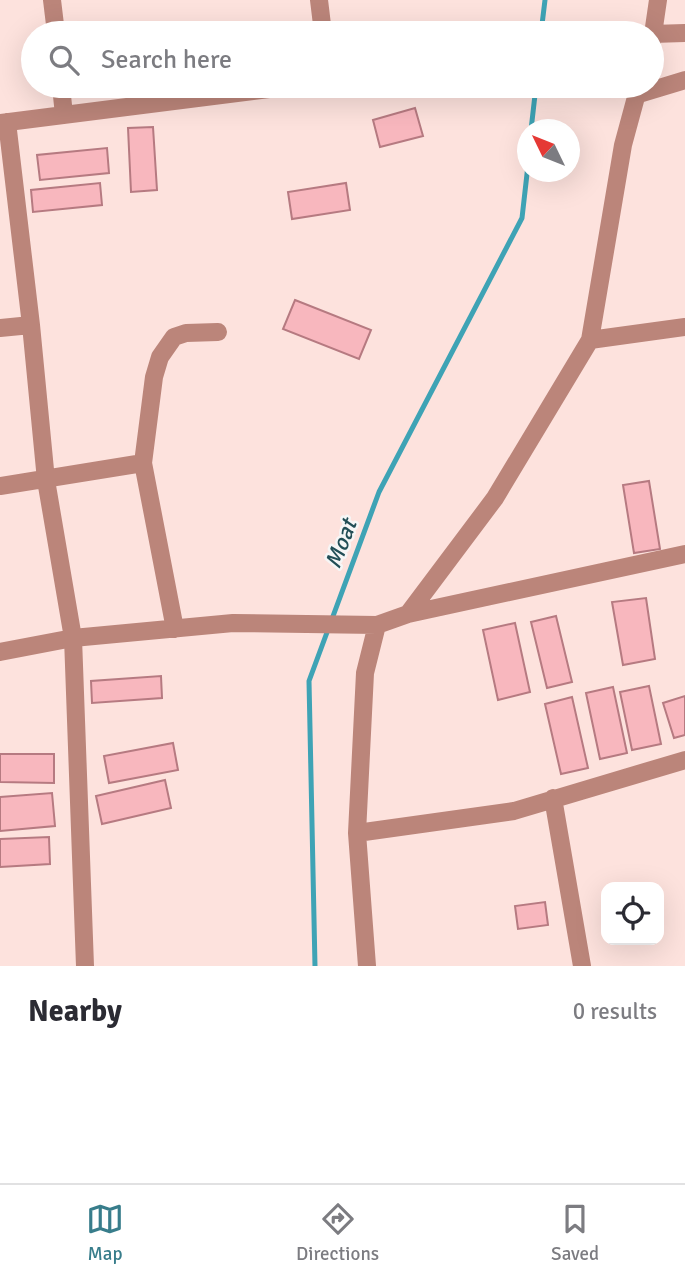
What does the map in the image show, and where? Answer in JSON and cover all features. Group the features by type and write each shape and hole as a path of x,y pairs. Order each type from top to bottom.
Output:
{"street":[{"path":"52,0 55,21"},
{"path":"319,0 322,21"},
{"path":"654,21 658,0"},
{"path":"664,35 685,33"},
{"path":"664,85 685,80"},
{"path":"62,98 64,115"},
{"path":"85,966 73,638 46,480 32,325 4,123 198,98"},
{"path":"408,614 495,498 590,340 622,145 636,98"},
{"path":"0,328 32,325"},
{"path":"590,340 685,327"},
{"path":"175,629 143,463 154,377 166,346 174,337 186,333 218,332"},
{"path":"0,486 143,463"},
{"path":"0,652 73,638 233,623 377,625 408,614 685,554"},
{"path":"367,966 357,833 365,673 377,625"},
{"path":"357,833 514,811 685,760"},
{"path":"553,798 582,966"}],"building":[{"path":"415,108 423,136 380,147 373,120"},
{"path":"153,127 157,190 131,192 128,128"},
{"path":"107,148 109,173 40,180 37,155"},
{"path":"100,183 102,205 33,212 31,190"},
{"path":"346,183 350,210 292,219 288,192"},
{"path":"295,300 371,330 359,359 283,329"},
{"path":"649,481 660,549 634,553 623,485"},
{"path":"646,598 655,659 623,665 612,602"},
{"path":"556,616 572,682 547,688 531,622"},
{"path":"515,623 530,692 498,700 483,630"},
{"path":"161,676 162,698 92,703 91,681"},
{"path":"649,686 661,744 632,750 620,692"},
{"path":"613,687 627,753 600,759 586,693"},
{"path":"685,696 685,735 674,738 663,703"},
{"path":"572,697 588,768 561,774 545,704"},
{"path":"173,743 178,770 109,783 104,756"},
{"path":"0,754 54,754 54,783 0,782"},
{"path":"165,780 171,808 102,824 96,796"},
{"path":"52,793 55,826 0,831 0,797"},
{"path":"49,837 50,864 0,867 0,839"},
{"path":"545,902 548,925 518,929 515,906"}],"waterway":[{"name":"Moat","path":"542,21 545,0"},
{"name":"Moat","path":"532,119 535,98"},
{"name":"Moat","path":"315,966 309,681 379,492 522,218 526,182"}]}
